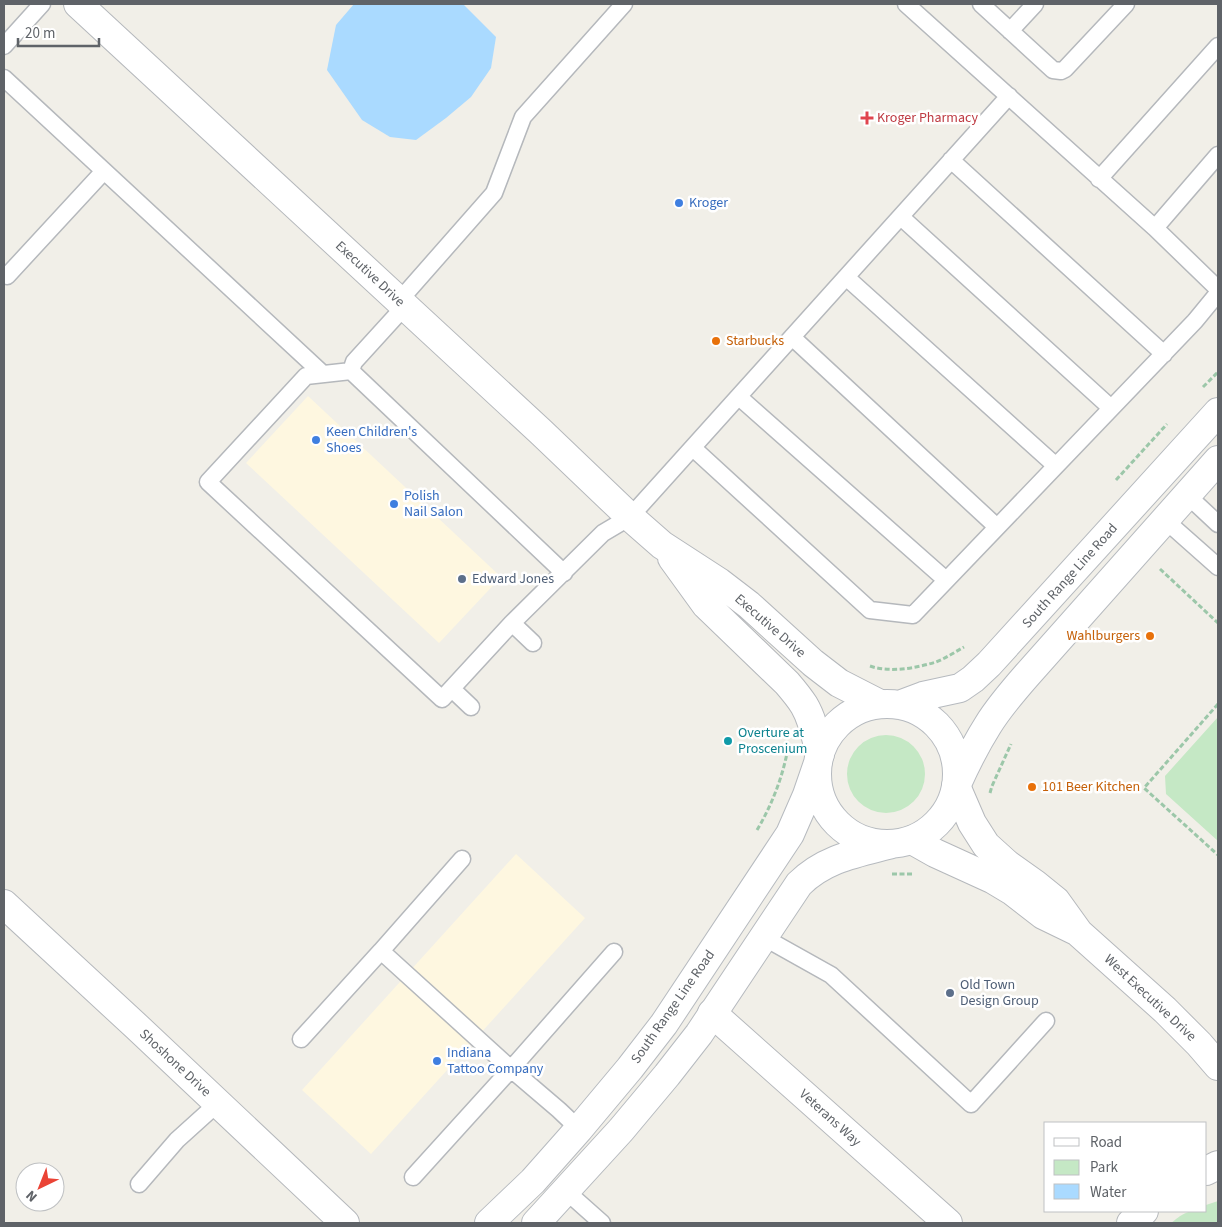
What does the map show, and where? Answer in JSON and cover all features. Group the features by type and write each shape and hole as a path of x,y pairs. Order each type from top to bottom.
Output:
{"street":[{"name":"Executive Drive","path":"78,4 662,545 719,582 749,605 812,663 839,683 890,704"},
{"name":"South Range Line Road","path":"890,704 960,688 974,679 1218,412"},
{"path":"536,1223 621,1130 667,1075 699,1034 795,889 809,874 821,866 843,857 902,842 925,833 937,823 946,812 953,798 956,785 975,746 1001,706 1218,460"},
{"name":"Executive Drive","path":"662,545 706,605 787,684 805,706 812,724 819,759"},
{"path":"902,842 874,842 857,837 842,827 830,814 822,798 818,780 819,759 826,739 836,726 849,715 864,708 890,704 919,712 937,724 949,742 956,762 956,785"},
{"name":"South Range Line Road","path":"489,1223 533,1181 579,1129 664,1024 790,834 807,795 819,759"},
{"name":"West Executive Drive","path":"956,785 972,823 986,845 1007,864 1056,901 1080,933 1165,1010 1218,1066"},
{"name":"West Executive Drive","path":"902,842 935,853 992,879 1012,891 1043,915 1080,933"},
{"name":"Shoshone Drive","path":"4,904 345,1223"},
{"name":"Veterans Way","path":"712,1013 948,1223"},
{"path":"1132,1223 1143,1212"}],"lane":[{"path":"4,46 42,4"},
{"path":"350,372 354,362 494,193 523,118 624,4"},
{"path":"906,4 1155,228 1218,289"},
{"path":"981,4 1053,70 1061,71 1126,4"},
{"path":"1010,31 1035,4"},
{"path":"1099,179 1218,46"},
{"path":"4,78 323,374"},
{"path":"564,573 350,372 306,376 208,482 442,700 512,623 564,573 603,533 630,517 1009,96"},
{"path":"1155,228 1218,155"},
{"path":"951,160 1164,354"},
{"path":"7,276 104,171"},
{"path":"900,216 1112,408"},
{"path":"846,277 1056,466"},
{"path":"692,448 870,610 913,614 1164,354 1218,294"},
{"path":"792,337 997,527"},
{"path":"739,396 946,580"},
{"path":"1187,495 1218,524"},
{"path":"1165,520 1218,567"},
{"path":"512,623 533,643"},
{"path":"452,689 471,707"},
{"path":"301,1040 462,859"},
{"path":"763,937 831,975 971,1104 1046,1021"},
{"path":"381,951 579,1129"},
{"path":"413,1177 614,952"},
{"path":"139,1184 177,1140 218,1103"},
{"path":"566,1191 602,1223"}],"path":[{"path":"1198,393 1218,372"},
{"path":"1113,483 1170,421"},
{"path":"1154,576 1160,569 1218,623"},
{"path":"863,662 880,669 892,670 918,666 936,662 972,643"},
{"path":"1218,704 1144,788 1218,855"},
{"path":"988,799 1014,739"},
{"path":"752,837 763,820 778,786 785,767 790,742"}],"shaded area":[{"path":"308,396 501,577 439,643 246,463"},
{"path":"516,854 585,918 371,1154 302,1090"}],"green space":[{"path":"1218,717 1218,841 1166,794 1165,776"},
{"path":"886,735 901,738 918,752 922,759 925,774 922,789 908,806 901,810 886,813 871,810 854,796 850,789 847,774 850,759 864,742 871,738"},
{"path":"1218,1201 1218,1223 1171,1223 1187,1212 1207,1212 1207,1205"}],"water":[{"path":"354,4 463,4 496,37 491,68 471,97 416,140 390,137 362,120 327,70 336,25"}],"place":[{"name":"Kroger Pharmacy","path":"867,118"},
{"name":"Kroger","path":"679,203"},
{"name":"Starbucks","path":"716,341"},
{"name":"Keen Children's Shoes","path":"316,440"},
{"name":"Polish Nail Salon","path":"394,504"},
{"name":"Edward Jones","path":"462,579"},
{"name":"Wahlburgers","path":"1150,636"},
{"name":"Overture at Proscenium","path":"728,741"},
{"name":"101 Beer Kitchen","path":"1032,787"},
{"name":"Old Town Design Group","path":"950,993"},
{"name":"Indiana Tattoo Company","path":"437,1061"}]}
